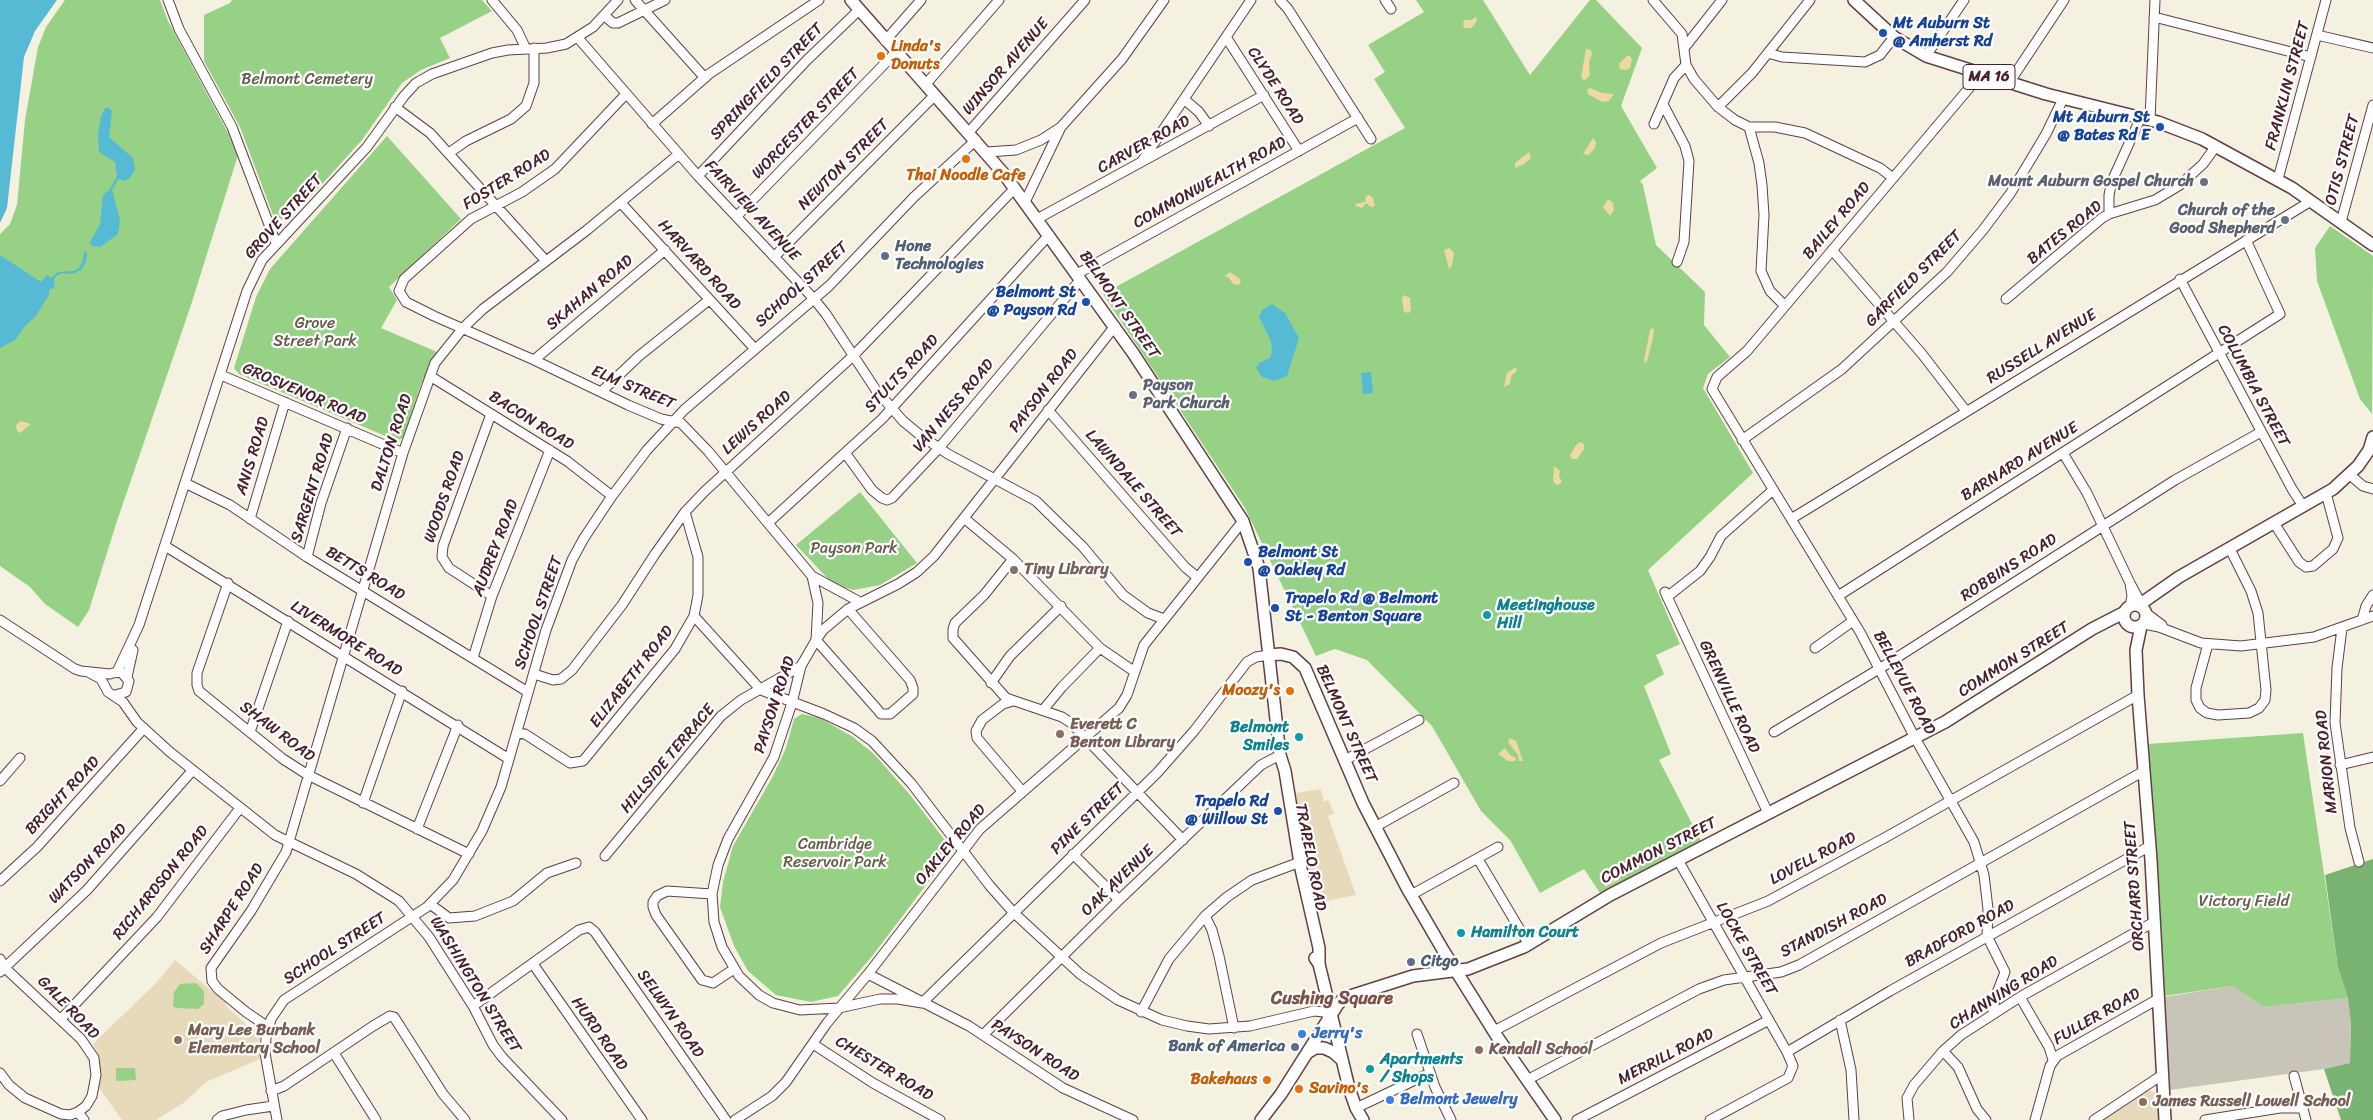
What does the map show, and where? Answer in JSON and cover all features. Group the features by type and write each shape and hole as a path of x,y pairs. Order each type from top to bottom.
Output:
{"main road":[{"name":"BELMONT STREET","path":"851,0 987,152 1038,219 1115,326 1243,521 1259,568 1269,655 1281,654 1292,657 1305,668 1375,827 1411,895 1494,1031 1555,1120"},
{"name":"MA 16","path":"1859,2 1894,37 1926,56 2063,99 2145,118 2178,129 2216,146 2278,179 2373,245"},
{"name":"COMMON STREET","path":"1261,1120 1339,1002 1350,995 1413,976 1456,970 1488,962 1529,945 1599,901 1915,738 1960,713 2104,623 2139,613 2160,591 2180,577 2326,494 2350,476 2366,454 2373,437"},
{"name":"ORCHARD STREET","path":"2136,650 2124,617 2139,613 2136,650 2138,695 2150,846 2165,1120"},
{"path":"2104,623 2128,625"},
{"name":"TRAPELO ROAD","path":"1269,655 1280,755 1285,771 1296,864 1319,948 1319,964 1341,1060 1356,1114 1363,1120"},
{"path":"1306,1054 1315,1048 1324,1048 1333,1052 1341,1060"}],"street":[{"path":"168,0 179,29 232,127 276,243"},
{"name":"GROVE STREET","path":"127,677 135,637 252,277 262,260 367,147 411,87 432,74 492,53 556,46 578,38 605,16 618,0"},
{"path":"635,0 704,78"},
{"path":"605,16 616,23 666,0"},
{"path":"652,124 704,78 819,0"},
{"path":"886,40 921,0"},
{"path":"926,84 999,0"},
{"name":"WINSOR AVENUE","path":"973,136 1085,0"},
{"path":"1025,202 1062,127 1122,59 1164,0"},
{"path":"1140,164 1251,0"},
{"path":"1280,0 1288,9 1371,139"},
{"path":"1385,0 1391,9"},
{"path":"1652,0 1682,34 1686,64 1698,85 1718,107 1734,120 1749,127 1775,127 1805,133 1880,168 1893,178"},
{"path":"1685,47 1722,0"},
{"path":"1718,107 1745,80 1810,0"},
{"path":"1926,56 1964,0"},
{"path":"2009,83 2064,0"},
{"path":"2110,214 2108,195 2112,181 2145,118 2155,0"},
{"name":"FRANKLIN STREET","path":"2278,179 2326,0"},
{"path":"449,153 466,141 510,119 526,106 534,83 530,49 494,1"},
{"name":"SPRINGFIELD STREET","path":"698,176 807,60 859,10"},
{"path":"2154,16 2311,57"},
{"path":"2317,35 2373,48"},
{"name":"CLYDE ROAD","path":"1226,37 1299,151"},
{"path":"1768,53 1782,57 1865,62 1880,55 1894,37"},
{"name":"FAIRVIEW AVENUE","path":"578,38 698,176 814,299 876,390 920,435 939,448 1043,507 1083,547 1123,595 1148,613 1164,619"},
{"name":"WORCESTER STREET","path":"737,216 896,52"},
{"path":"1654,124 1664,106 1674,78 1686,64"},
{"name":"BAILEY ROAD","path":"1713,384 1717,378 1747,351 1981,74"},
{"name":"FOSTER ROAD","path":"399,286 452,234 471,219 522,192 555,169 626,94"},
{"name":"NEWTON STREET","path":"774,257 935,95"},
{"name":"CARVER ROAD","path":"1038,219 1264,95"},
{"path":"1184,99 1199,112 1209,126"},
{"name":"GARFIELD STREET","path":"1742,440 1833,377 1947,272 2001,206 2043,139 2063,99"},
{"name":"OTIS STREET","path":"2341,222 2373,105"},
{"path":"1664,106 1685,146 1689,161 1684,242 1677,262"},
{"path":"395,107 430,134 449,153 546,261"},
{"name":"COMMONWEALTH ROAD","path":"1079,276 1358,118"},
{"path":"987,152 1016,150 1042,140 1062,127"},
{"path":"1749,127 1759,163 1763,190 1764,216 1761,271 1770,291 1784,305"},
{"name":"SCHOOL STREET","path":"277,1120 265,1053 268,1027 277,1008 290,995 430,904 453,880 469,854 493,806 517,733 546,630 572,560 612,496 672,421 837,278 973,136"},
{"name":"BATES ROAD","path":"2006,300 2110,214 2145,204 2172,190 2196,171 2216,146"},
{"name":"DALTON ROAD","path":"288,842 403,453 435,363 463,328 621,203 679,154"},
{"name":"LEWIS ROAD","path":"534,674 553,680 561,679 572,670 622,605 654,554 685,512 724,471 853,356 1014,188"},
{"name":"RUSSELL AVENUE","path":"1791,519 2310,201"},
{"name":"HARVARD ROAD","path":"621,203 754,348"},
{"name":"STULTS ROAD","path":"768,523 846,454 893,408 1049,235"},
{"name":"BARNARD AVENUE","path":"1838,596 2280,314 2246,240"},
{"name":"SKAHAN ROAD","path":"534,360 665,250"},
{"path":"1832,250 1931,364 1966,412"},
{"name":"VAN NESS ROAD","path":"846,454 872,490 887,500 892,498 939,448 1079,276"},
{"name":"COLUMBIA STREET","path":"2180,279 2261,432 2303,506"},
{"name":"ELM STREET","path":"399,286 399,291 406,302 645,412 681,423 812,576 860,602"},
{"path":"601,392 639,356 709,300"},
{"name":"PAYSON ROAD","path":"922,1003 898,999 880,999 839,1008 800,1010 773,1003 759,995 734,969 722,947 714,922 712,894 718,865 728,839 768,771 792,702 801,666 823,630 848,608 898,584 917,572 934,556 1115,326"},
{"name":"GROSVENOR ROAD","path":"221,375 403,453"},
{"name":"BACON ROAD","path":"430,376 550,450 612,496"},
{"name":"BELLEVUE ROAD","path":"1713,384 1714,393 1853,621 1915,738 1974,842 1981,861 1988,909 1987,936 2006,972 1993,1005 1994,1014"},
{"name":"ANIS ROAD","path":"250,519 285,402"},
{"name":"LAWNDALE STREET","path":"1048,410 1185,567 1197,576"},
{"name":"WOODS ROAD","path":"491,414 443,546 442,557 448,568 492,596"},
{"name":"SARGENT ROAD","path":"307,557 321,503 347,428"},
{"name":"ROBBINS ROAD","path":"1774,732 1879,669 2186,473 2261,432"},
{"name":"AUDREY ROAD","path":"473,658 492,596 550,450"},
{"path":"2063,453 2085,488 2138,598 2139,613 2171,631 2208,644 2231,646 2261,645 2302,639 2342,628 2373,616"},
{"path":"2350,476 2363,486 2373,489"},
{"name":"BETTS ROAD","path":"185,483 223,501 307,557 364,590 528,692"},
{"name":"GRENVILLE ROAD","path":"1768,813 1666,595 1702,569 1721,536 1773,490"},
{"path":"2274,523 2299,562 2306,567 2313,566 2333,549 2338,538 2326,494"},
{"name":"ELIZABETH ROAD","path":"517,733 526,734 570,763 578,764 589,757 644,690 675,649 694,616 698,594 698,557 685,512"},
{"path":"964,518 1013,559 1100,648 1135,672"},
{"name":"OAKLEY ROAD","path":"736,1120 772,1096 786,1082 839,1008 868,974 962,851 991,817 1086,739 1119,708 1127,695 1144,645 1197,576 1243,521"},
{"name":"LIVERMORE ROAD","path":"165,546 509,759"},
{"path":"2208,644 2196,688 2196,700 2204,711 2218,715 2249,713 2262,704 2266,690 2258,613 2252,591 2230,549"},
{"path":"1013,559 984,595 955,624 952,629 953,638 1006,698 1062,717 1086,739 1183,840"},
{"name":"ELM STREET","path":"812,576 818,603 816,640"},
{"name":"SHAW ROAD","path":"228,584 197,673 197,685 207,699 283,759 308,775 469,854"},
{"path":"2362,620 2366,606 2373,595"},
{"path":"991,683 1010,656 1060,606"},
{"path":"816,640 881,714 890,714 913,694 914,688 910,680 848,608"},
{"path":"694,616 761,690 824,714 854,728 872,741 911,783 962,851 1013,912 1061,957 1100,988 1141,1012 1187,1026 1234,1028 1314,1011 1324,1012 1331,1016"},
{"path":"0,620 75,668 101,679 108,692 115,696 126,692 129,684 127,677 113,673 88,672"},
{"path":"250,732 288,621"},
{"path":"1815,648 1853,621"},
{"name":"MARION ROAD","path":"2342,628 2335,708 2340,765 2350,828 2358,862"},
{"name":"GROVE STREET","path":"113,673 135,637"},
{"path":"1043,710 1062,687 1100,648"},
{"name":"PINE STREET","path":"922,1003 1137,792 1194,731 1248,662 1256,657 1269,655"},
{"name":"HILLSIDE TERRACE","path":"605,856 721,716 741,700 801,666"},
{"path":"105,685 113,673"},
{"path":"363,803 402,691"},
{"name":"WASHINGTON STREET","path":"126,692 141,725"},
{"name":"LOVELL ROAD","path":"1494,1031 1661,943 1768,901 2138,695"},
{"name":"WASHINGTON STREET","path":"115,696 141,725 192,771 240,808 288,842 372,883 399,902 413,916 473,1006 493,1045 557,1118"},
{"path":"1013,701 1003,704 982,720 976,731 978,738 1022,791"},
{"path":"1345,760 1419,720"},
{"name":"BRIGHT ROAD","path":"0,881 37,846 141,725"},
{"path":"417,829 458,726"},
{"name":"OAK AVENUE","path":"983,1035 1119,900 1263,763 1280,755"},
{"path":"2340,765 2373,757"},
{"path":"0,782 20,758"},
{"name":"WATSON ROAD","path":"2,970 92,885 192,771"},
{"name":"STANDISH ROAD","path":"1527,1080 1699,989 1724,980 1781,972 1799,965 2144,771"},
{"path":"1375,827 1454,783"},
{"name":"RICHARDSON ROAD","path":"61,1019 157,917 240,808"},
{"name":"SHARPE ROAD","path":"268,1027 218,989 212,981 210,974 214,962 251,911 286,852 288,842"},
{"name":"BRADFORD ROAD","path":"1787,1052 1987,936 2150,846"},
{"path":"1411,895 1498,848"},
{"path":"1073,854 1119,900"},
{"path":"1478,859 1529,945"},
{"name":"LOCKE STREET","path":"1678,860 1787,1052"},
{"path":"430,904 449,918 475,916 499,908 513,900 547,873 576,864"},
{"path":"1141,1012 1169,959 1205,916 1226,897 1252,880 1296,864"},
{"path":"712,894 667,891 657,896 653,902 653,907 702,980 713,983 734,969"},
{"path":"1205,916 1212,930 1220,956 1234,1028"},
{"name":"CHANNING ROAD","path":"1909,1120 1907,1098 1924,1072 1943,1051 1961,1036 2020,997 2154,922"},
{"name":"SELWYN ROAD","path":"533,964 579,930 588,927 595,932 726,1120"},
{"name":"GALE ROAD","path":"0,959 2,970 61,1019 81,1039 94,1058 96,1075 92,1096 86,1106 78,1112"},
{"path":"473,1006 533,964"},
{"name":"HURD ROAD","path":"533,964 642,1120"},
{"name":"PAYSON ROAD","path":"868,974 983,1035 1063,1088 1133,1120"},
{"path":"2020,997 2049,1047 2053,1060"},
{"name":"FULLER ROAD","path":"2035,1120 2053,1060 2062,1052 2158,999"},
{"path":"271,1091 284,1086 390,1016 394,1017 443,1094 462,1119"},
{"name":"MERRILL ROAD","path":"1577,1120 1769,1020"},
{"path":"1840,1020 1851,1070 1854,1120"},
{"path":"1417,1034 1430,1073 1451,1120"},
{"name":"CHESTER ROAD","path":"813,1044 873,1083 940,1120"},
{"path":"1943,1051 1958,1067 1977,1109 1986,1120"},
{"path":"1710,1120 1788,1078 1792,1073 1793,1066 1787,1052"},
{"path":"334,1054 376,1120"},
{"path":"0,1073 25,1098 61,1114 70,1115 78,1112 84,1120"},
{"path":"1356,1114 1430,1073"},
{"path":"2094,1120 2162,1075"},
{"path":"2294,1076 2306,1120"},
{"path":"217,1120 222,1116 246,1110 274,1106"},
{"path":"2206,1120 2235,1118 2280,1108 2302,1108"}],"shaded area":[{"path":"1321,789 1324,802 1328,800 1334,813 1328,816 1356,895 1316,903 1304,850 1296,793"},
{"name":"Mary Lee Burbank Elementary School","path":"175,960 225,1002 227,1007 247,1025 257,1028 259,1033 260,1059 206,1082 185,1102 156,1120 122,1120 99,1088 100,1059 93,1044 157,982"},
{"path":"2233,986 2264,1007 2348,998 2351,1023 2350,1063 2324,1069 2170,1090 2164,997"},
{"name":"James Russell Lowell School","path":"2149,1090 2156,1093 2159,1120 2104,1120"}],"green space":[{"path":"65,0 160,0 168,21 238,155 191,305 117,521 89,610 78,627 45,604 30,587 0,566 0,234 10,224 17,205 25,120 38,47 46,27"},
{"name":"Belmont Cemetery","path":"232,0 482,0 492,11 440,38 450,58 421,70 402,83 362,140 313,194 283,220 273,215 240,127 204,61 204,15 230,3"},
{"path":"1416,0 1483,0 1530,75 1590,0 1596,0 1642,48 1621,106 1657,168 1640,181 1643,185 1656,245 1705,292 1704,325 1730,357 1708,374 1703,388 1753,473 1648,570 1680,644 1656,655 1664,674 1644,686 1671,754 1659,760 1701,841 1600,893 1584,869 1540,893 1510,840 1481,811 1432,726 1367,660 1335,649 1316,656 1245,508 1103,294 1405,128 1374,79 1385,72 1368,45 1424,12"},
{"name":"Grove Street Park","path":"387,136 461,219 389,287 397,300 381,328 437,352 420,387 404,437 397,441 239,374 234,368 256,297 270,269"},
{"path":"2330,226 2373,256 2372,414 2360,399 2317,281 2315,248"},
{"name":"Payson Park","path":"860,492 917,563 880,585 853,590 833,584 796,545"},
{"name":"Cambridge Reservoir Park","path":"802,714 820,718 853,737 874,754 911,796 950,847 951,852 873,955 838,996 811,1002 776,995 748,971 734,946 720,907 723,882 733,846 773,776 786,748 794,719"},
{"name":"Victory Field","path":"2303,733 2338,968 2348,998 2264,1007 2233,986 2164,996 2160,898 2147,744"},
{"path":"2373,859 2373,1120 2341,1120 2324,1069 2350,1063 2351,1024 2348,998 2338,968 2325,875"},
{"path":"196,983 204,991 204,1004 198,1009 176,1008 173,1006 174,992 180,984"},
{"path":"116,1068 135,1068 136,1080 116,1081"}],"sand":[{"path":"1476,17 1477,20 1471,28 1464,28 1464,20 1471,20"},
{"path":"1586,49 1591,50 1592,54 1589,63 1590,75 1584,81 1581,77"},
{"path":"1627,56 1630,56 1632,59 1630,68 1626,70 1620,69 1619,64"},
{"path":"1590,88 1602,93 1614,94 1609,101 1602,102 1588,94 1587,90"},
{"path":"1593,138 1596,142 1595,148 1589,155 1583,154"},
{"path":"1529,152 1531,158 1515,168 1515,163"},
{"path":"1369,195 1373,198 1375,206 1371,207 1366,203 1362,208 1356,206 1355,204 1365,202 1366,196"},
{"path":"1608,199 1613,203 1614,210 1610,216 1603,207"},
{"path":"1449,248 1454,253 1452,265 1449,269 1444,250"},
{"path":"1230,272 1241,280 1239,285 1233,284 1225,276"},
{"path":"1403,295 1410,298 1411,309 1409,313 1404,312"},
{"path":"1654,329 1653,338 1645,363 1650,330"},
{"path":"1516,367 1517,371 1511,376 1510,384 1504,387 1507,373"},
{"path":"21,421 31,424 20,433 17,431 16,425"},
{"path":"1580,442 1584,444 1584,449 1577,459 1572,459 1570,455"},
{"path":"1554,466 1560,471 1559,476 1562,482 1558,485 1553,480"},
{"path":"1510,738 1516,741 1523,761 1519,761 1518,755 1508,742"},
{"path":"1505,748 1510,755 1516,758 1515,761 1508,761 1498,754"},
{"path":"1613,873 1618,874 1619,880 1605,887 1604,884 1612,878"}],"water":[{"path":"0,0 57,0 35,31 24,57 7,208 0,223"},
{"path":"105,108 109,108 112,111 109,137 133,158 135,170 129,179 125,181 118,179 112,190 120,220 118,234 100,247 92,246 90,242 100,224 103,195 110,189 117,176 115,162 99,152 98,135 101,116"},
{"path":"85,250 87,253 86,262 81,270 72,274 62,273 56,276 54,280 55,287 49,290 49,295 35,317 25,326 15,340 0,348 0,255 41,282 47,275 51,278 58,272 78,269 82,263"},
{"path":"1272,304 1285,313 1299,338 1287,376 1274,381 1262,377 1256,368 1259,363 1270,358 1272,352 1271,341 1259,317 1262,310"},
{"path":"1371,372 1373,393 1363,394 1361,373"}],"place":[{"name":"Mt Auburn St @ Amherst Rd","path":"1883,33"},
{"name":"Linda's Donuts","path":"881,56"},
{"name":"Mt Auburn St @ Bates Rd E","path":"2160,127"},
{"name":"Thai Noodle Cafe","path":"966,159"},
{"name":"Mount Auburn Gospel Church","path":"2204,182"},
{"name":"Church of the Good Shepherd","path":"2285,220"},
{"name":"Hone Technologies","path":"885,256"},
{"name":"Belmont St @ Payson Rd","path":"1086,302"},
{"name":"Payson Park Church","path":"1133,395"},
{"name":"Belmont St @ Oakley Rd","path":"1248,562"},
{"name":"Tiny Library","path":"1014,570"},
{"name":"Trapelo Rd @ Belmont St - Benton Square","path":"1275,608"},
{"name":"Meetinghouse Hill","path":"1487,615"},
{"name":"Moozy's","path":"1290,691"},
{"name":"Everett C Benton Library","path":"1060,734"},
{"name":"Belmont Smiles","path":"1299,737"},
{"name":"Trapelo Rd @ Willow St","path":"1278,811"},
{"name":"Hamilton Court","path":"1461,933"},
{"name":"Citgo","path":"1411,962"},
{"name":"Jerry's","path":"1302,1034"},
{"name":"Mary Lee Burbank Elementary School","path":"178,1040"},
{"name":"Bank of America","path":"1295,1047"},
{"name":"Kendall School","path":"1479,1050"},
{"name":"Apartments / Shops","path":"1370,1069"},
{"name":"Bakehaus","path":"1267,1080"},
{"name":"Savino's","path":"1299,1089"},
{"name":"Belmont Jewelry","path":"1390,1100"},
{"name":"James Russell Lowell School","path":"2143,1102"}],"district":[{"name":"Cushing Square","path":"1332,999"}]}
